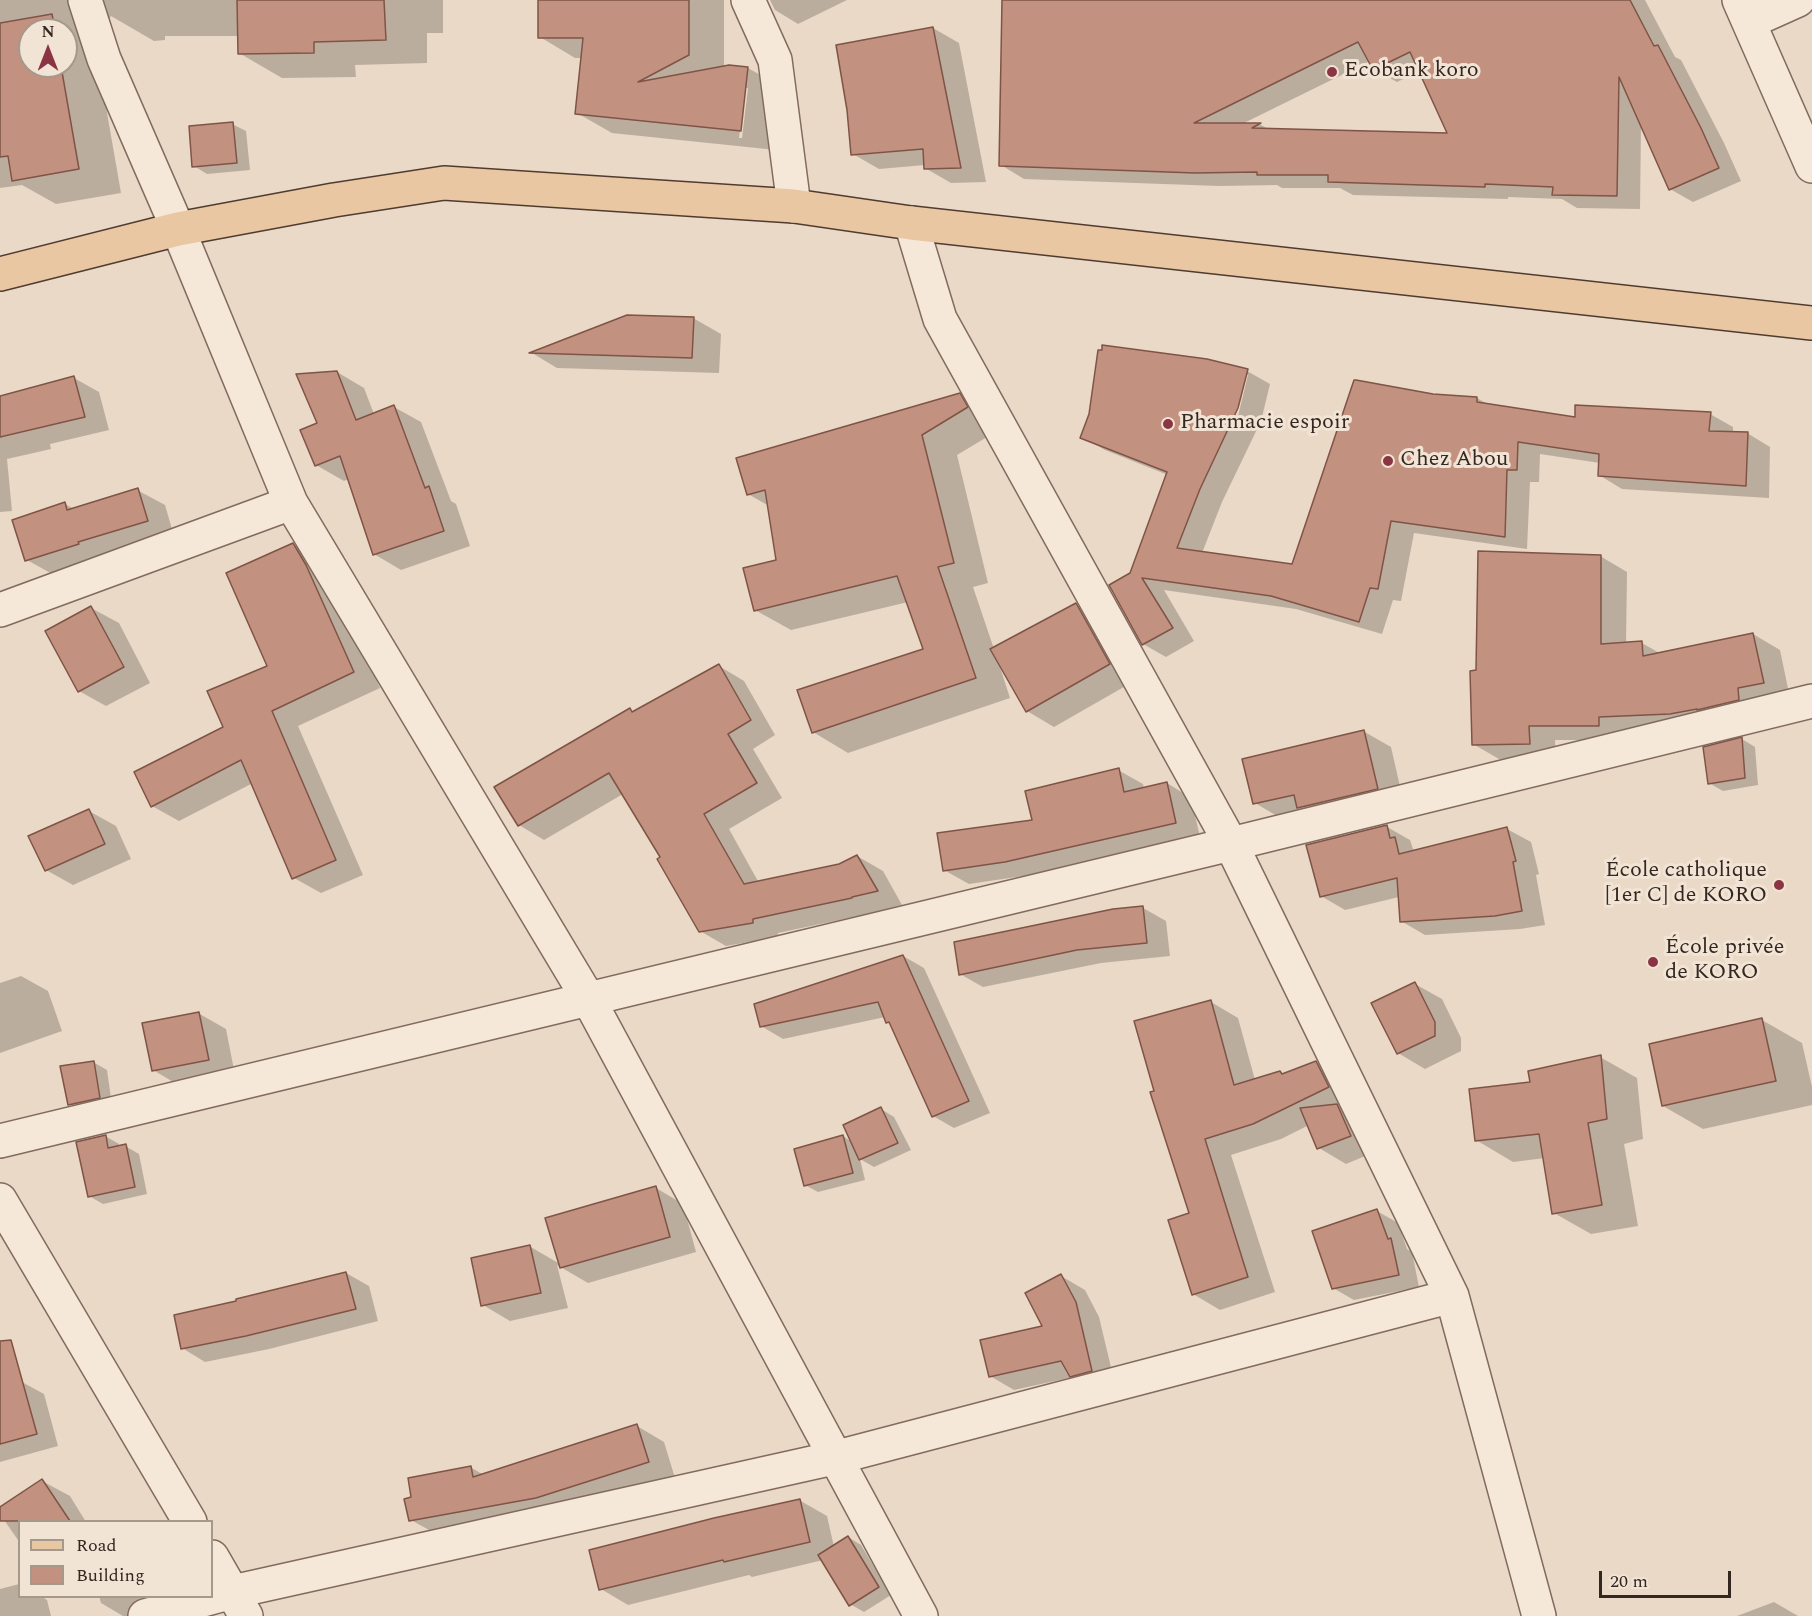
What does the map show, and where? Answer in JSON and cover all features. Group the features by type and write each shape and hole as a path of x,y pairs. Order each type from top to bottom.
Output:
{"main road":[{"path":"0,274 178,229 334,200 444,183 794,206 911,223 1812,323"}],"street":[{"path":"85,0 104,59 178,229 291,502 589,1000 921,1616"},
{"path":"748,0 775,60 794,206"},
{"path":"1798,0 1744,11 1812,165"},
{"path":"911,223 940,319 1231,844 1452,1296 1539,1616"},
{"path":"0,610 291,502"},
{"path":"0,1141 589,1000 1812,701"},
{"path":"0,1200 189,1520"},
{"path":"146,1616 239,1604 834,1458 1452,1296"},
{"path":"213,1559 239,1604"}],"building":[{"path":"237,0 384,0 386,40 314,42 314,53 238,54"},
{"path":"538,0 689,0 689,55 638,82 729,65 748,67 741,131 575,114 583,38 538,38"},
{"path":"1002,0 1630,0 1654,46 1658,45 1719,168 1669,190 1619,77 1617,196 1552,195 1553,187 1328,182 1328,175 1257,175 1257,172 1195,173 999,166","holes":["1358,42 1373,70 1410,52 1447,133 1252,128 1261,123 1194,123"]},
{"path":"52,14 53,18 29,18"},
{"path":"18,20 18,78 63,78 79,169 12,181 8,156 0,157 0,23"},
{"path":"933,27 961,168 924,169 923,149 851,155 847,110 836,45"},
{"path":"233,122 237,163 192,167 189,126"},
{"path":"627,315 694,317 692,358 529,353"},
{"path":"1102,345 1207,359 1248,369 1238,408 1200,489 1177,548 1292,564 1354,380 1433,394 1477,397 1477,402 1575,417 1575,405 1711,412 1709,431 1748,432 1746,486 1598,476 1599,454 1518,442 1517,470 1507,470 1505,537 1391,521 1378,589 1370,588 1359,622 1271,596 1142,578 1173,628 1142,645 1109,585 1130,573 1167,472 1080,438 1089,414 1098,350 1102,350"},
{"path":"337,371 356,420 394,405 425,488 429,486 444,531 373,555 340,456 315,466 300,430 317,423 296,374"},
{"path":"74,376 85,417 0,437 0,396"},
{"path":"960,393 968,407 922,435 954,563 938,567 976,678 812,733 797,690 923,649 897,576 754,611 743,568 776,560 765,490 747,495 736,458"},
{"path":"138,488 148,521 25,561 12,520 65,502 67,510"},
{"path":"293,543 306,565 354,672 272,711 336,860 292,879 241,760 151,807 134,772 223,727 207,691 267,666 226,573"},
{"path":"1478,551 1601,555 1601,644 1642,641 1643,656 1753,633 1764,683 1738,688 1739,700 1697,710 1670,714 1599,717 1599,726 1529,726 1530,744 1472,745 1470,671 1476,670"},
{"path":"1076,603 1110,664 1026,712 990,649"},
{"path":"91,606 124,667 78,692 45,631"},
{"path":"719,664 751,720 728,734 757,783 704,814 744,884 839,864 857,855 878,891 753,919 753,923 699,932 657,859 660,857 609,773 518,826 494,787 630,708 632,712"},
{"path":"1364,730 1378,789 1297,808 1294,795 1253,804 1242,759"},
{"path":"1742,737 1745,778 1708,784 1703,747"},
{"path":"1119,768 1124,792 1167,782 1176,823 1005,862 943,871 937,833 1032,820 1025,791"},
{"path":"89,809 105,844 45,871 28,836"},
{"path":"1387,825 1390,838 1395,837 1399,854 1507,827 1516,861 1513,862 1522,911 1495,916 1400,922 1397,878 1320,897 1306,845"},
{"path":"1143,906 1147,943 1077,950 959,975 954,942 1113,909"},
{"path":"903,955 969,1101 932,1117 878,1002 760,1027 754,1004"},
{"path":"1415,982 1435,1022 1435,1036 1397,1054 1371,1003"},
{"path":"1211,1000 1234,1085 1280,1071 1282,1074 1316,1061 1329,1087 1253,1124 1205,1139 1248,1277 1192,1295 1168,1220 1189,1213 1150,1092 1154,1091 1134,1021"},
{"path":"199,1012 209,1060 152,1071 142,1023"},
{"path":"1762,1018 1776,1081 1662,1106 1649,1044"},
{"path":"1601,1055 1607,1119 1588,1123 1602,1205 1552,1214 1539,1134 1475,1141 1469,1089 1530,1082 1528,1071"},
{"path":"94,1061 100,1098 68,1105 60,1066"},
{"path":"1337,1104 1351,1136 1317,1149 1300,1108"},
{"path":"881,1107 898,1143 859,1160 843,1125"},
{"path":"106,1135 108,1148 126,1144 135,1187 88,1197 76,1142"},
{"path":"843,1135 853,1173 804,1186 794,1149"},
{"path":"656,1186 670,1237 560,1268 545,1218"},
{"path":"1377,1209 1388,1239 1391,1238 1399,1275 1332,1289 1312,1231"},
{"path":"530,1245 541,1293 481,1306 471,1258"},
{"path":"346,1272 356,1309 246,1336 181,1349 174,1315"},
{"path":"1061,1274 1076,1302 1092,1371 1070,1377 1061,1361 989,1377 980,1340 1042,1326 1025,1293"},
{"path":"11,1340 37,1434 0,1444 0,1341"},
{"path":"637,1424 649,1462 536,1498 409,1521 404,1499 411,1497 408,1478 471,1466 473,1477"},
{"path":"42,1479 69,1520 0,1521 0,1507"},
{"path":"800,1499 810,1542 599,1590 589,1550"},
{"path":"848,1536 879,1587 849,1606 818,1555"}],"place":[{"name":"Ecobank koro","path":"1332,72"},
{"name":"Pharmacie espoir","path":"1168,424"},
{"name":"Chez Abou","path":"1388,461"},
{"name":"École catholique [1er C] de KORO","path":"1779,885"},
{"name":"École privée de KORO","path":"1653,962"}]}
